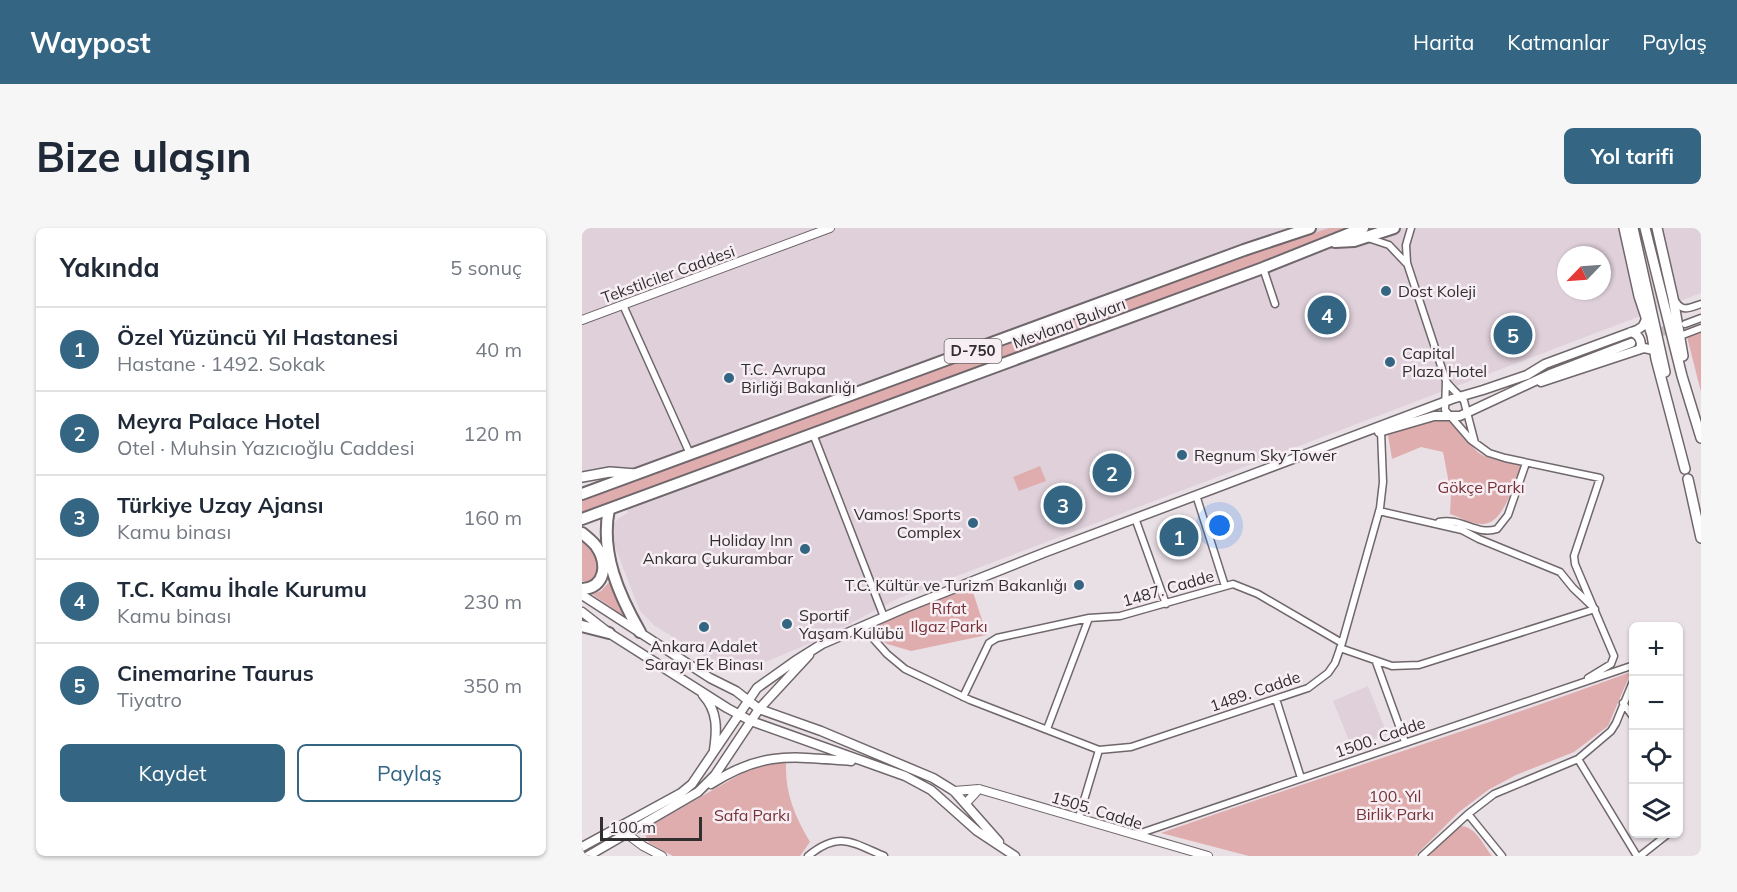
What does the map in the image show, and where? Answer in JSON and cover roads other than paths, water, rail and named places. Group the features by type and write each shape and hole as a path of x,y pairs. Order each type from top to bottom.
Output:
{"highway":[{"name":"Mevlana Bulvarı","path":"582,494 1244,250 1310,228"},
{"name":"Mevlana Bulvarı","path":"582,519 1331,241 1348,242 1365,233 1394,228"},
{"path":"609,509 605,531 609,556 622,596 640,632"},
{"path":"582,533 599,552 604,570 602,579 597,585 582,589"},
{"path":"582,626 609,633"}],"main road":[{"path":"1624,228 1652,335 1656,359"},
{"path":"1633,228 1652,304 1679,444"},
{"path":"1645,228 1680,336 1688,394"},
{"path":"1657,228 1668,299 1688,394 1701,438"},
{"path":"1379,430 1444,403 1527,375 1545,364 1631,332 1643,326 1646,319"},
{"path":"1631,332 1638,335 1640,339 1641,347 1638,350"},
{"path":"582,847 681,793 692,784 713,756 756,688 813,650 862,626 1135,518 1327,447 1426,418 1467,413 1550,374 1631,343"},
{"path":"1532,384 1644,348 1654,350 1685,469"},
{"path":"1527,375 1550,374"},
{"path":"582,477 610,472 636,474"},
{"path":"1688,480 1701,538"},
{"path":"582,595 710,678 736,692 759,709 821,731 933,778 954,791 1004,848"},
{"path":"582,612 609,633 739,715 905,776 931,790 977,831 1015,856"},
{"path":"698,792 715,775 759,709 813,650"},
{"path":"694,687 709,702 713,712 717,728 713,756"},
{"path":"588,856 725,775 748,764 771,758 792,757 862,761"},
{"path":"945,803 954,791"},
{"path":"957,813 966,803"}],"street":[{"name":"Tekstilciler Caddesi","path":"582,320 830,228"},
{"path":"1411,228 1406,244 1407,263 1446,381 1466,406 1476,443"},
{"path":"1365,233 1389,245 1407,263"},
{"path":"1263,268 1275,304"},
{"path":"1668,299 1685,310 1701,304"},
{"path":"623,304 690,454"},
{"path":"1685,324 1701,318"},
{"path":"1680,336 1701,328"},
{"path":"1446,381 1444,403 1448,416 1476,443 1495,455 1600,478 1574,556 1575,564 1614,656 1613,661 1578,684"},
{"name":"1489. Cadde","path":"1099,750 1131,747 1276,699 1308,688 1328,673 1335,663 1341,645 1379,511 1383,491 1379,430"},
{"path":"813,434 884,617"},
{"path":"1435,523 1446,520 1462,522 1484,531 1497,529 1508,515 1526,463"},
{"path":"1196,495 1225,586"},
{"path":"1379,511 1462,530 1560,572 1595,609"},
{"path":"1135,518 1166,603"},
{"name":"1487. Cadde","path":"963,697 990,643 997,638 1089,618 1120,616 1233,585 1245,587 1341,645 1376,662"},
{"path":"1376,662 1392,666 1419,665 1595,609"},
{"path":"1047,729 1089,618"},
{"path":"862,626 887,654 905,669 963,697 1099,750 1079,817"},
{"path":"1376,662 1405,742"},
{"name":"1500. Cadde","path":"1135,835 1629,667"},
{"path":"1422,856 1468,814 1494,794 1578,759 1611,731 1629,690"},
{"path":"1276,699 1301,778"},
{"path":"1623,703 1629,711"},
{"path":"1578,759 1638,856 1663,838"},
{"path":"966,803 979,789"},
{"name":"1505. Cadde","path":"954,791 979,789 1208,856"},
{"path":"1468,814 1502,856"},
{"path":"627,834 662,856"},
{"path":"808,856 829,842 846,840 884,856"}],"tunnel":[{"path":"1634,342 1677,326"}],"place":[{"name":"Dost Koleji","path":"1386,291"},
{"name":"T.C. Kamu İhale Kurumu","path":"1327,315"},
{"name":"Cinemarine Taurus","path":"1513,335"},
{"name":"Capital Plaza Hotel","path":"1390,362"},
{"name":"T.C. Avrupa Birliği Bakanlığı","path":"729,378"},
{"name":"Regnum Sky Tower","path":"1182,455"},
{"name":"Meyra Palace Hotel","path":"1112,473"},
{"name":"Türkiye Uzay Ajansı","path":"1063,505"},
{"name":"Vamos! Sports Complex","path":"973,523"},
{"name":"Özel Yüzüncü Yıl Hastanesi","path":"1179,537"},
{"name":"Holiday Inn Ankara Çukurambar","path":"805,549"},
{"name":"T.C. Kültür ve Turizm Bakanlığı","path":"1079,585"},
{"name":"Sportif Yaşam Kulübü","path":"787,624"},
{"name":"Ankara Adalet Sarayı Ek Binası","path":"704,627"}],"park label":[{"name":"Gökçe Parkı","path":"1481,487"},
{"name":"Rıfat Ilgaz Parkı","path":"949,617"},
{"name":"100. Yıl Birlik Parkı","path":"1395,805"},
{"name":"Safa Parkı","path":"752,815"}]}
